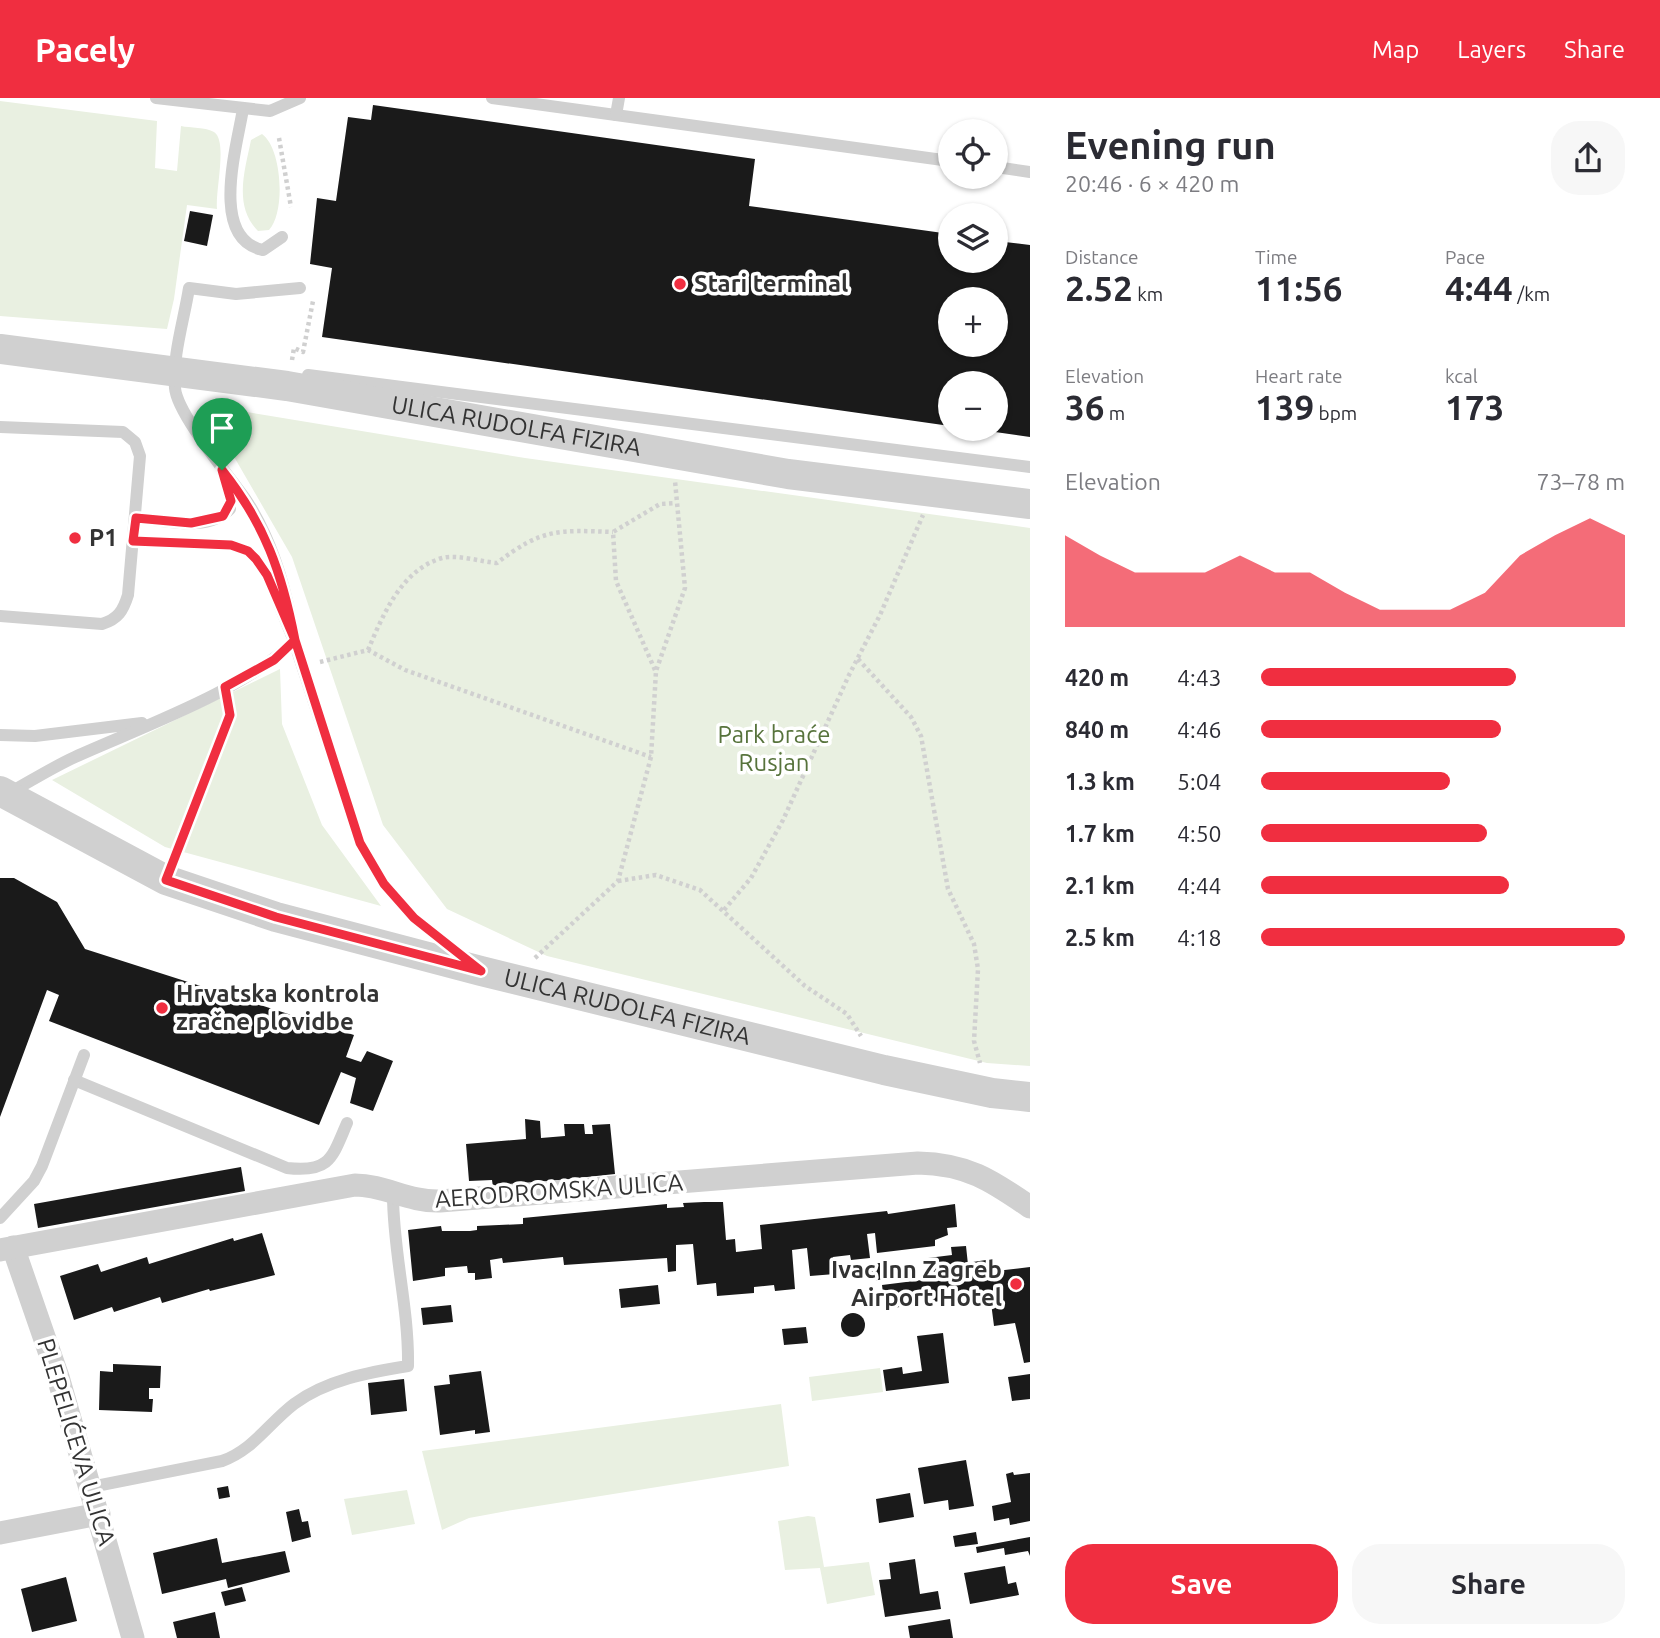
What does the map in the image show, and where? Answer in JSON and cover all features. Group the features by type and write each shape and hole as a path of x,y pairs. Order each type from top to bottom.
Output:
{"street":[{"name":"ULICA RUDOLFA FIZIRA","path":"0,349 251,381 788,474 1030,504"},
{"name":"ULICA RUDOLFA FIZIRA","path":"2,794 166,880 276,917 481,971 884,1070 992,1093 1030,1097"},
{"name":"AERODROMSKA ULICA","path":"7,1249 355,1185 376,1188 422,1202 918,1163 966,1168 1030,1208"},
{"name":"PLEPELIĆEVA ULICA","path":"7,1249 91,1487 133,1638"},
{"path":"0,1533 99,1514"}],"lane":[{"path":"156,98 270,111 300,98"},
{"path":"492,98 938,159"},
{"path":"616,115 619,98"},
{"path":"243,109 229,195 235,227 252,247 263,250 282,237"},
{"path":"1008,169 1030,172"},
{"path":"295,640 287,600 269,544 245,500 222,470 177,399 175,372 189,288 236,294 300,288"},
{"path":"251,381 289,373 1030,467"},
{"path":"0,427 123,432 135,442 140,456 128,595 122,611 113,621 102,624 0,617"},
{"path":"136,518 191,523 223,516 231,501 222,470"},
{"path":"133,541 231,545 248,551 267,575 295,640 360,843 384,884 414,918 481,971"},
{"path":"2,794 72,758 161,720 225,687 274,660 295,640"},
{"path":"0,734 35,736 161,720"},
{"path":"0,1217 38,1174 84,1055"},
{"path":"74,1080 287,1168 309,1171 321,1167 332,1158 346,1123"},
{"path":"91,1487 222,1461 253,1444 282,1414 305,1396 358,1376 408,1366 408,1338 393,1233 393,1195"}],"path":[{"path":"279,138 292,207"},
{"path":"292,360 294,348 303,352 315,290 300,288"},
{"path":"514,978 618,881 651,757 656,671 685,588 675,476"},
{"path":"368,650 390,601 417,572 443,557 497,563 520,545 560,530 613,532 660,504 676,503"},
{"path":"724,910 751,878 783,820 880,615 926,508"},
{"path":"613,532 616,581 656,671"},
{"path":"315,663 368,650 405,670 651,757"},
{"path":"858,659 911,717 921,736 948,889 974,944 978,969 974,1041 992,1093"},
{"path":"166,880 230,715 225,687"},
{"path":"618,881 656,875 700,890 805,986 847,1014 884,1070"}],"green space":[{"path":"0,101 157,121 155,168 177,171 181,126 211,130 218,137 221,156 217,209 187,205 174,299 167,329 0,316"},
{"path":"262,134 274,152 280,195 278,209 269,230 258,231 246,210 243,187 251,140"},
{"name":"Park braće Rusjan","path":"204,405 525,458 1030,528 1030,1066 987,1063 547,956 447,909 383,825 292,557"},
{"path":"280,669 282,724 322,825 381,906 165,847 52,780"},
{"path":"880,1368 883,1392 812,1401 809,1377"},
{"path":"781,1404 789,1466 469,1518 442,1530 422,1451"},
{"path":"407,1490 415,1524 352,1535 344,1499"},
{"path":"815,1517 824,1567 869,1562 875,1595 827,1604 820,1568 785,1570 778,1521"}],"building":[{"name":"Stari terminal","path":"373,105 755,159 749,206 938,232 938,273 1008,273 1008,242 1030,245 1030,437 1008,434 1008,371 938,371 938,424 322,337 332,268 310,264 317,198 336,201 348,117 371,120"},
{"path":"190,211 213,215 207,246 184,241"},
{"name":"Hrvatska kontrola zračne plovidbe","path":"0,878 14,878 57,902 85,949 354,1035 346,1057 361,1062 367,1051 393,1061 373,1111 350,1103 356,1078 341,1072 319,1125 49,1021 59,995 47,990 0,1117"},
{"path":"525,1119 540,1121 541,1138 565,1136 564,1124 584,1124 585,1134 593,1134 592,1125 610,1124 615,1174 493,1187 492,1180 469,1181 466,1144 526,1139"},
{"path":"241,1167 245,1191 38,1228 34,1204"},
{"path":"723,1202 726,1240 735,1239 736,1252 762,1249 760,1225 887,1211 888,1214 955,1204 957,1227 947,1228 948,1235 935,1240 935,1246 877,1253 875,1233 867,1234 870,1258 851,1260 850,1255 833,1257 835,1274 810,1276 807,1248 792,1250 795,1289 775,1291 774,1285 754,1287 754,1293 717,1296 716,1283 697,1285 693,1244 676,1245 676,1271 668,1272 667,1258 564,1265 563,1257 503,1263 502,1258 490,1260 492,1278 475,1280 475,1273 468,1273 467,1266 445,1268 445,1276 413,1281 408,1230 441,1226 442,1231 470,1231 477,1230 477,1226 523,1224 523,1218 667,1204 667,1208 684,1207 683,1203"},
{"path":"262,1233 275,1275 210,1291 209,1289 162,1303 160,1297 114,1312 112,1307 74,1320 60,1276 98,1264 101,1272 147,1257 149,1264 233,1238 234,1241"},
{"path":"966,1246 969,1274 974,1274 973,1262 986,1260 987,1272 1030,1267 1030,1362 1024,1363 1015,1323 994,1326 990,1295 933,1302 932,1297 907,1300 907,1306 885,1309 882,1285 930,1279 928,1258 952,1255 951,1247"},
{"path":"880,1263 880,1268 892,1267 893,1278 870,1281 868,1264"},
{"path":"658,1285 660,1304 621,1308 619,1289"},
{"path":"451,1305 453,1322 423,1325 421,1308"},
{"path":"853,1313 861,1317 865,1325 861,1333 853,1337 845,1333 841,1325 845,1317"},
{"path":"806,1327 808,1343 784,1345 782,1329"},
{"path":"943,1333 949,1383 886,1391 883,1370 902,1367 903,1374 922,1371 917,1336"},
{"path":"113,1364 161,1366 160,1388 149,1388 149,1399 153,1399 152,1412 99,1410 100,1371 113,1372"},
{"path":"481,1371 490,1432 475,1434 475,1430 440,1435 434,1386 450,1384 449,1375"},
{"path":"1030,1374 1030,1399 1012,1401 1008,1377"},
{"path":"404,1379 407,1411 371,1415 368,1383"},
{"path":"966,1460 974,1506 949,1510 948,1500 924,1504 918,1468"},
{"path":"1013,1472 1014,1475 1030,1473 1030,1521 1010,1525 1009,1518 994,1521 992,1506 1011,1502 1006,1474"},
{"path":"228,1486 230,1497 219,1499 217,1488"},
{"path":"910,1493 914,1517 879,1523 876,1499"},
{"path":"299,1509 302,1522 308,1521 311,1537 292,1542 286,1512"},
{"path":"976,1532 978,1544 955,1547 953,1536"},
{"path":"1030,1537 1030,1556 1028,1551 1005,1555 1004,1548 977,1553 976,1547"},
{"path":"217,1538 222,1563 285,1551 290,1572 228,1588 226,1579 162,1594 153,1553"},
{"path":"915,1559 920,1594 938,1591 941,1609 885,1617 879,1580 891,1579 889,1563"},
{"path":"1005,1566 1008,1584 1016,1582 1019,1595 970,1604 964,1573"},
{"path":"66,1577 77,1621 32,1632 21,1589"},
{"path":"242,1587 246,1601 225,1606 221,1592"},
{"path":"215,1612 220,1638 177,1638 173,1622"},
{"path":"950,1619 953,1638 910,1638 908,1626"}],"place":[{"name":"Stari terminal","path":"680,284"},
{"name":"P1","path":"75,538"},
{"name":"Hrvatska kontrola zračne plovidbe","path":"162,1008"},
{"name":"Ivac Inn Zagreb Airport Hotel","path":"1016,1284"}],"route":[{"path":"222,470 231,501 230,509 223,516 191,523 136,518 133,541 231,545 248,551 256,559 267,575 295,640 360,843 384,884 414,918 444,945 481,971 276,917 166,880 230,715 225,687 274,660 295,640 287,600 269,544 245,500 222,470"}]}
